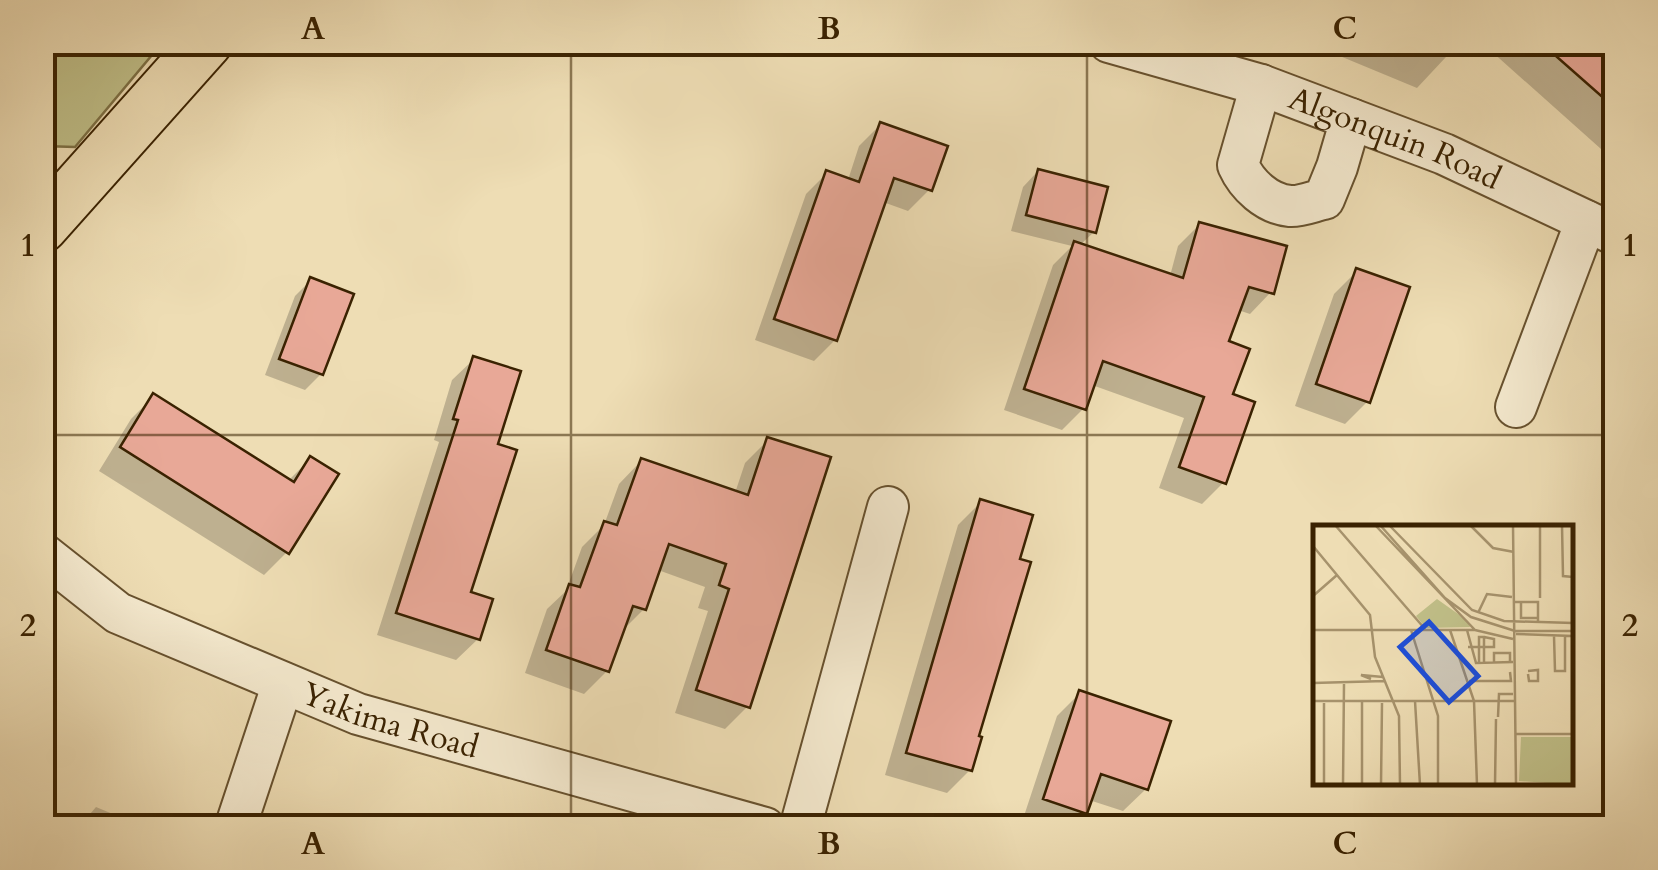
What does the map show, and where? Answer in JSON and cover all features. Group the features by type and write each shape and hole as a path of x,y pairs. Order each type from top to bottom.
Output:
{"main road":[{"path":"42,227 62,180 207,42"}],"street":[{"name":"Algonquin Road","path":"1109,42 1262,84 1444,154 1604,224"},
{"path":"1262,84 1238,166 1261,195 1291,206 1324,199 1351,118"},
{"path":"1516,408 1604,224"},
{"path":"800,828 888,507"},
{"name":"Yakima Road","path":"42,553 118,614 358,714 750,826"},
{"path":"235,828 282,682"}],"shaded area":[{"path":"43,42 162,43 75,147 43,146"}],"building":[{"path":"1540,42 1616,42 1616,109"},
{"path":"880,122 948,146 932,191 894,178 837,341 774,319 826,170 859,182"},
{"path":"1038,169 1108,187 1096,233 1026,215"},
{"path":"1199,222 1287,246 1274,294 1249,287 1229,341 1250,349 1233,394 1255,402 1226,484 1179,467 1204,397 1103,361 1086,410 1024,389 1074,241 1183,278"},
{"path":"1356,268 1410,287 1370,403 1316,384"},
{"path":"310,277 354,294 323,375 279,359"},
{"path":"473,356 521,371 498,444 517,450 471,592 493,599 480,640 396,613 458,420 453,419"},
{"path":"153,393 294,482 310,456 339,474 289,554 120,447"},
{"path":"767,437 831,457 750,708 696,690 729,589 719,585 726,564 669,544 646,610 633,606 609,672 546,650 569,584 580,587 604,521 617,525 641,458 748,495"},
{"path":"980,499 1033,515 1020,559 1031,562 972,771 906,753"},
{"path":"1079,690 1171,721 1148,790 1101,774 1087,814 1043,799"}]}
